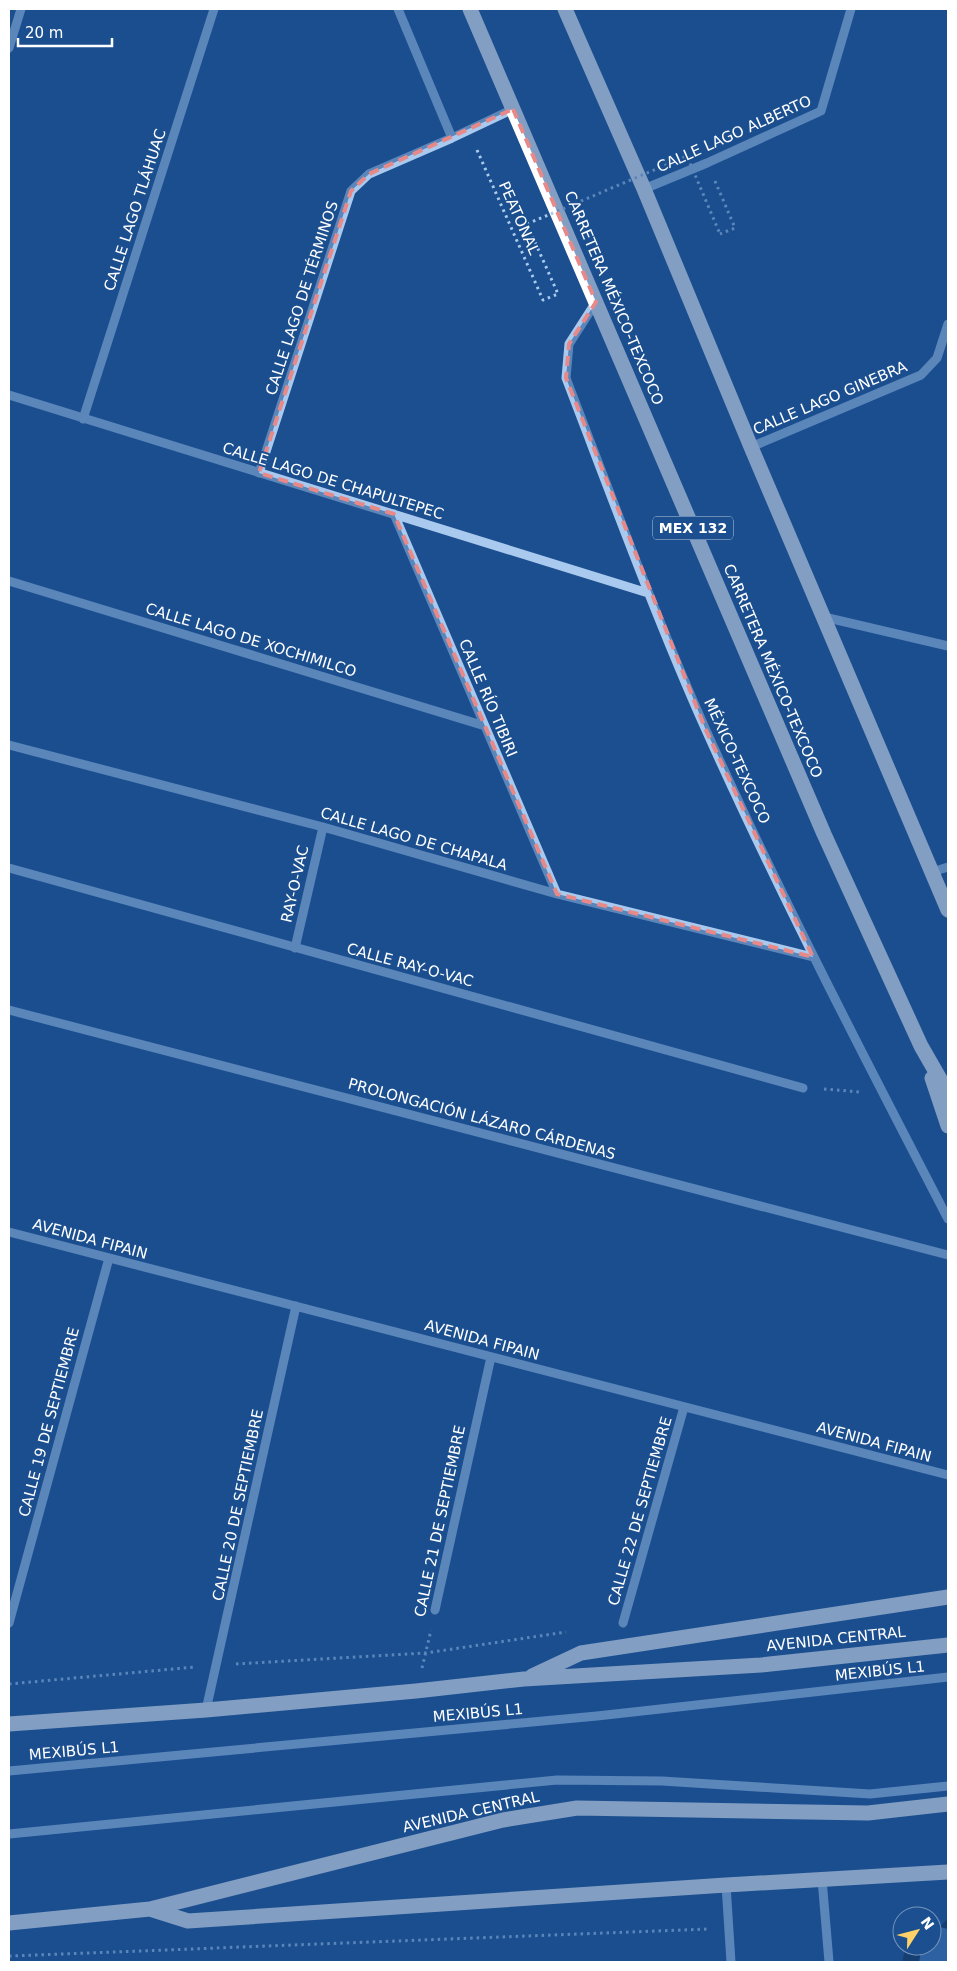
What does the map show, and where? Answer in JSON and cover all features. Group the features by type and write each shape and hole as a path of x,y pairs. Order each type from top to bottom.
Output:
{"highway":[{"name":"CARRETERA MÉXICO-TEXCOCO","path":"470,9 824,834 921,1046 948,1093"},
{"path":"565,9 644,189 750,447 948,910"},
{"path":"921,1046 948,1126"},
{"path":"524,1679 580,1653 948,1597"},
{"name":"AVENIDA CENTRAL","path":"9,1724 206,1710 524,1679 762,1664 948,1645"},
{"name":"AVENIDA CENTRAL","path":"9,1922 150,1909 502,1820 577,1808 868,1813 948,1804"},
{"path":"150,1909 188,1921 726,1885 946,1873"}],"street":[{"path":"9,48 21,9"},
{"name":"CALLE LAGO TLÁHUAC","path":"83,419 214,9"},
{"path":"398,9 452,138"},
{"name":"CALLE LAGO ALBERTO","path":"644,189 707,163 821,111 851,9"},
{"name":"CALLE LAGO DE TÉRMINOS","path":"259,473 351,191 369,174 468,131 513,109"},
{"name":"MÉXICO-TEXCOCO","path":"596,302 569,344 566,378 648,593 705,728 813,957 948,1220"},
{"name":"CALLE LAGO GINEBRA","path":"750,447 921,375 937,358 948,324"},
{"name":"CALLE LAGO DE CHAPULTEPEC","path":"9,395 648,593"},
{"name":"CALLE RÍO TIBIRI","path":"394,514 557,894"},
{"name":"CALLE LAGO DE XOCHIMILCO","path":"9,581 485,726"},
{"path":"824,617 948,646"},
{"name":"CALLE LAGO DE CHAPALA","path":"9,745 323,828 557,894 813,957"},
{"name":"RAY-O-VAC","path":"294,948 323,828"},
{"path":"932,872 948,867"},
{"name":"CALLE RAY-O-VAC","path":"9,868 803,1088"},
{"name":"PROLONGACIÓN LÁZARO CÁRDENAS","path":"9,1010 948,1254"},
{"name":"AVENIDA FIPAIN","path":"9,1232 948,1475"},
{"name":"CALLE 19 DE SEPTIEMBRE","path":"9,1623 109,1258"},
{"name":"CALLE 20 DE SEPTIEMBRE","path":"206,1710 218,1665 296,1306"},
{"name":"CALLE 21 DE SEPTIEMBRE","path":"435,1610 491,1356"},
{"name":"CALLE 22 DE SEPTIEMBRE","path":"623,1623 684,1407"},
{"name":"MEXIBÚS L1","path":"9,1770 597,1716 948,1677"},
{"path":"9,1834 557,1780 662,1781 870,1794 948,1786"},
{"path":"822,1879 829,1962"},
{"path":"726,1885 731,1962"}],"path":[{"name":"PEATONAL","path":"468,131 543,300 558,294 527,224 687,156 720,234 735,228 707,163"},
{"path":"803,1088 883,1093"},
{"name":"CALLE 21 DE SEPTIEMBRE","path":"416,1691 435,1610"},
{"path":"9,1684 218,1665 426,1653 574,1631"},
{"path":"9,1956 728,1928"}],"highlighted area":[{"path":"513,109 596,302 569,344 566,378 705,728 813,957 557,894 394,514 259,473 351,191 369,174"}],"building":[{"path":"942,1928 948,1929 948,1962 919,1962 920,1956 942,1956"}]}
